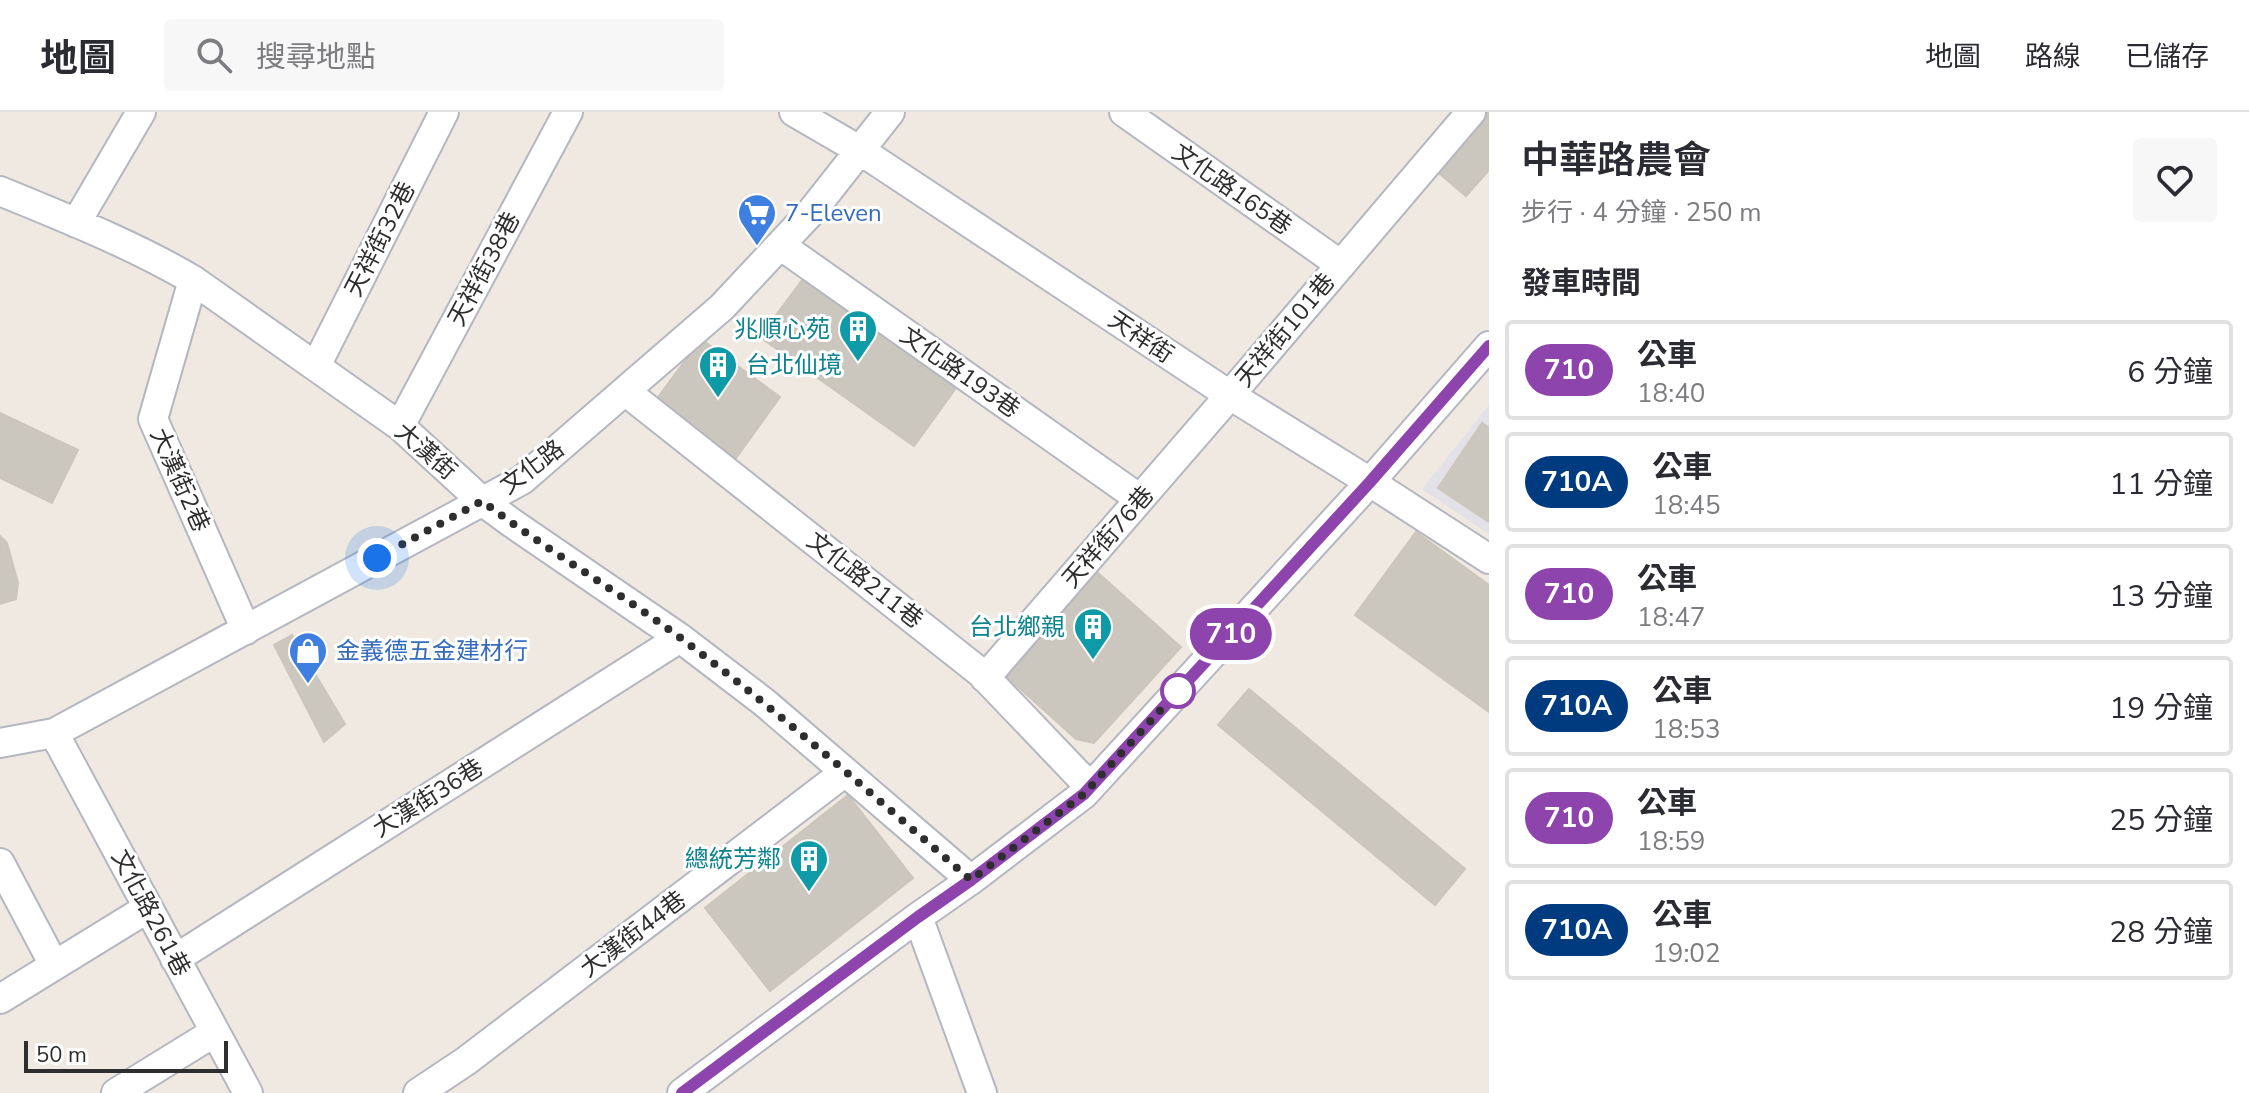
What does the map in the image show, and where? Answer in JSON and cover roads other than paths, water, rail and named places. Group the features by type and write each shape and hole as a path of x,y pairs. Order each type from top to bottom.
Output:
{"street":[{"path":"76,223 141,112"},
{"name":"天祥街32巷","path":"316,366 444,112"},
{"name":"天祥街38巷","path":"400,426 568,112"},
{"name":"天祥街","path":"794,112 861,151 1230,395 1489,559"},
{"name":"文化路","path":"0,743 54,733 522,480 722,307 812,211 890,112"},
{"name":"文化路165巷","path":"1124,112 1341,265"},
{"name":"天祥街101巷","path":"1230,395 1471,112"},
{"name":"大漢街","path":"0,191 172,268 316,366 400,426 482,501 680,638 765,703 971,880"},
{"name":"文化路193巷","path":"780,245 1140,499"},
{"name":"大漢街2巷","path":"193,280 153,419 246,630"},
{"path":"682,1093 971,880 1090,787 1370,482 1489,346"},
{"name":"文化路211巷","path":"625,391 985,678 1090,787"},
{"name":"天祥街76巷","path":"985,678 1230,395"},
{"name":"大漢街36巷","path":"175,959 680,638"},
{"name":"文化路261巷","path":"54,733 248,1093"},
{"name":"大漢街44巷","path":"418,1093 466,1061 845,772"},
{"path":"0,863 54,965"},
{"path":"0,999 148,908"},
{"path":"918,917 982,1093"},
{"path":"116,1093 215,1032"}],"place":[{"name":"7-Eleven","path":"757,247"},
{"name":"兆順心苑","path":"858,363"},
{"name":"台北仙境","path":"718,399"},
{"name":"台北鄉親","path":"1093,661"},
{"name":"金義德五金建材行","path":"308,685"},
{"name":"總統芳鄰","path":"809,893"}]}
